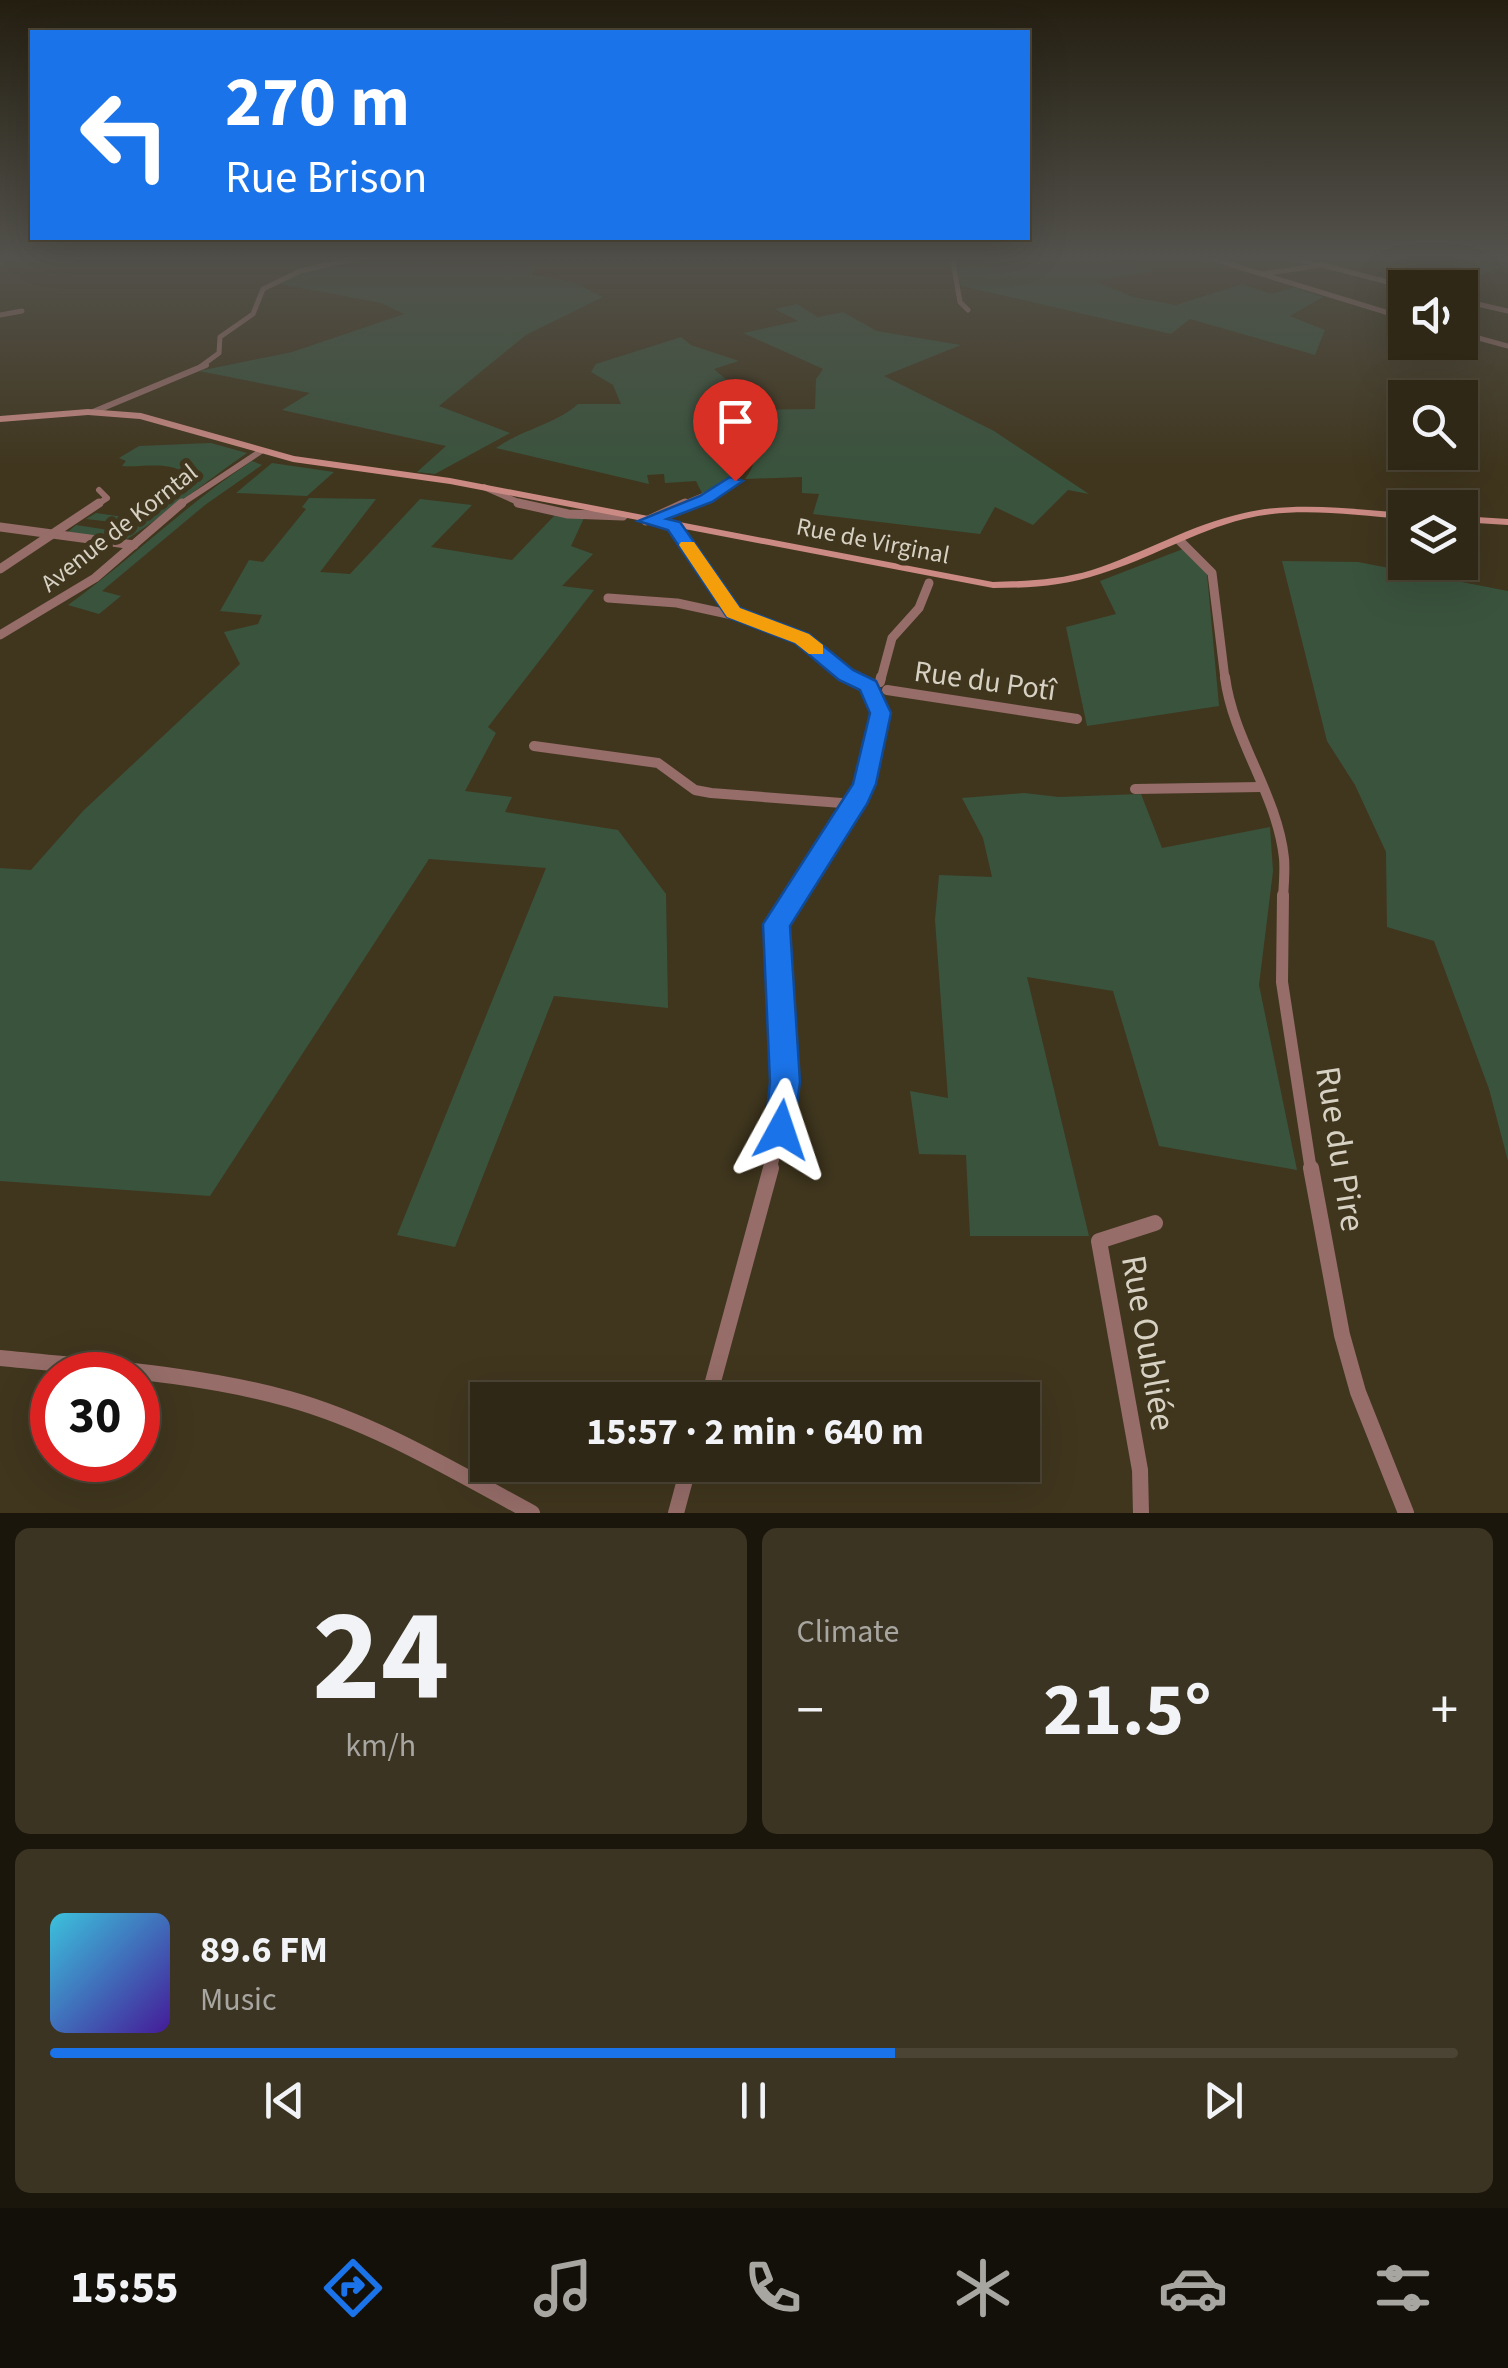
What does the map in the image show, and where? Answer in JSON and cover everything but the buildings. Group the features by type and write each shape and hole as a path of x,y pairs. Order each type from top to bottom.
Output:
{"street":[{"path":"93,412 208,364 219,353 220,337 236,327"},
{"path":"1478,338 1508,346"},
{"path":"646,521 717,494 746,470 754,448 746,392"},
{"name":"Rue de Virginal","path":"0,419 93,412 141,416 261,451 484,487 949,579 1022,587 1087,578 1261,513 1388,516"},
{"name":"Avenue de Korntal","path":"0,635 67,597 196,492 261,451"},
{"path":"0,569 108,498 99,490"},
{"path":"1478,520 1508,522"},
{"path":"674,526 738,616"},
{"path":"0,527 134,545"},
{"name":"Rue du Pire","path":"1180,541 1212,573 1228,711 1261,787 1284,856 1282,982 1342,1335 1358,1392 1406,1513"},
{"path":"883,686 892,638 919,608 929,583"},
{"path":"608,598 677,602 738,616 802,638 873,694 865,784 776,924 785,1082 781,1130 713,1382"},
{"name":"Rue du Potî","path":"873,694 883,686 1077,719"},
{"path":"534,746 658,764 695,790 711,794 855,804"},
{"path":"1134,789 1261,787"},
{"name":"Rue Oubliée","path":"1140,1513 1140,1470 1099,1241 1154,1223"},
{"path":"0,1358 151,1376 290,1399 405,1448 532,1513"},
{"path":"676,1513 684,1482"}],"green space":[{"path":"367,327 543,327 526,335 439,406 510,433 435,474 417,472 446,446 282,410 310,393 199,371 292,352"},
{"path":"772,327 869,327 961,345 884,376 994,431 1089,494 1068,490 1033,525 995,507 980,534 813,514 819,494 802,493 802,477 745,479 756,455 754,410 815,409 816,379 823,369 743,333"},
{"path":"1139,327 1180,327 1171,334"},
{"path":"1216,327 1317,327 1325,330 1315,355"},
{"path":"681,337 691,345 739,361 714,369 743,394 751,453 738,473 704,497 696,481 665,483 664,474 647,475 649,484 496,448 578,404 621,404 613,385 591,372 596,364"},
{"path":"211,443 247,453 124,541 68,532 76,525 128,533 138,525 86,519 96,513 145,520 189,478 167,466 122,466 126,461 119,458 139,446"},
{"path":"252,461 262,465 205,505 102,591 121,596 99,614 68,605 204,495"},
{"path":"272,463 334,472 307,496 236,493"},
{"path":"309,498 376,499 320,572 350,574 420,499 472,505 431,547 512,560 554,516 584,518 571,546 593,554 562,586 594,590 488,727 496,733 465,791 512,797 505,812 618,830 666,894 668,1008 554,996 455,1247 397,1235 546,868 429,859 210,1196 0,1181 0,868 31,870 83,811 240,664 224,632 258,624 262,615 220,611 249,560 263,562 306,509 302,507"},
{"path":"1183,549 1207,574 1219,706 1087,726 1066,627 1116,614 1100,581"},
{"path":"1282,561 1358,562 1388,568 1388,580 1451,580 1508,591 1508,1161 1489,1089 1434,941 1387,927 1386,852 1355,785 1327,741"},
{"path":"1024,793 1059,797 1141,794 1162,848 1270,827 1273,871 1259,985 1297,1170 1159,1146 1113,991 1027,977 1089,1236 970,1236 966,1155 919,1154 910,1091 948,1098 935,920 939,875 992,877 983,838 962,798"}],"slow traffic":[{"path":"688,545 740,617 802,638 816,649"}],"route":[{"path":"735,481 706,499 646,521 674,526 740,617 802,638 846,675 868,686 874,692 880,713 865,784 776,924 785,1082 781,1130"}]}
